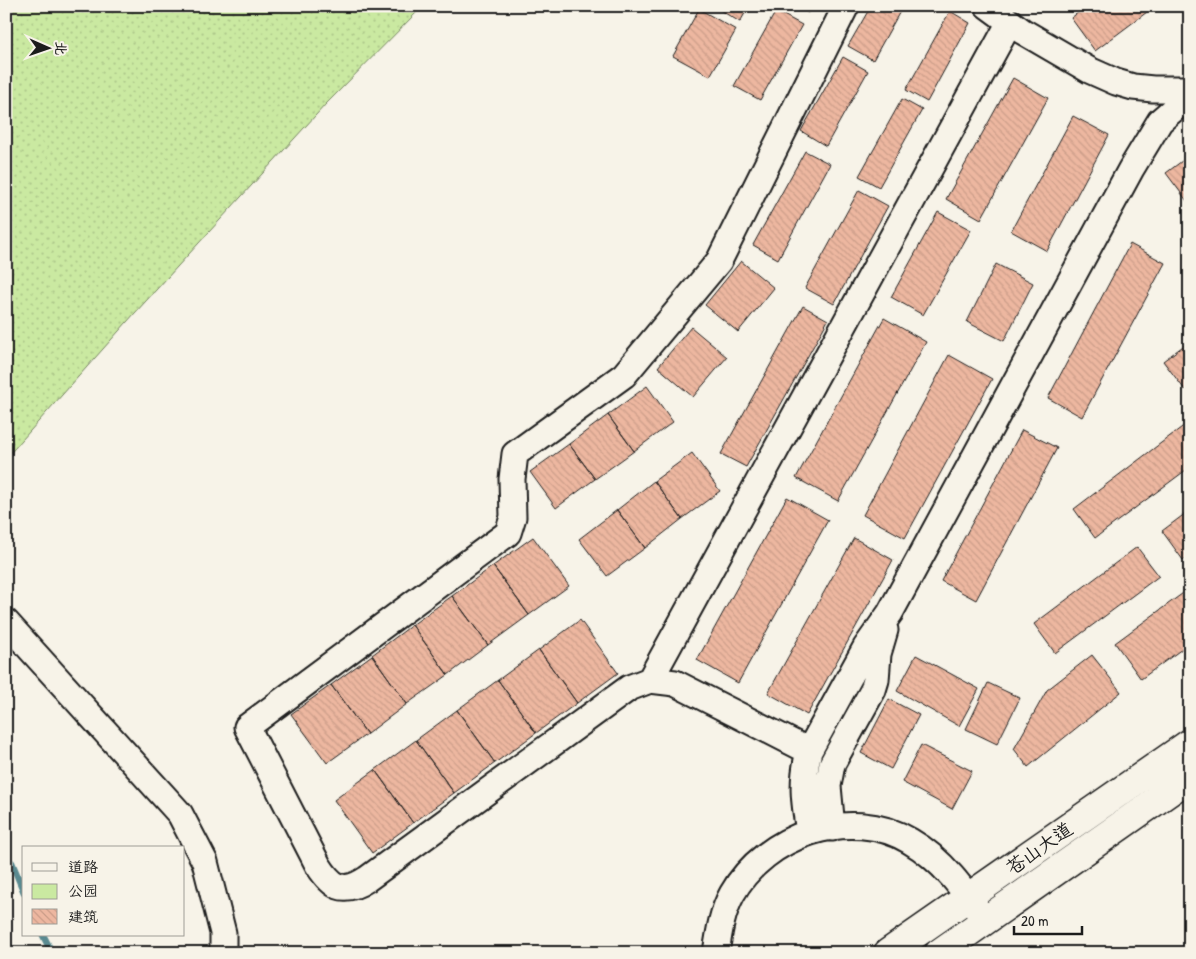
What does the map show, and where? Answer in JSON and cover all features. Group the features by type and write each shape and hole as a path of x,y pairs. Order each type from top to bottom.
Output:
{"main road":[{"name":"苍山大道","path":"888,953 1190,743"},
{"name":"苍山大道","path":"939,953 1190,777"}],"street":[{"path":"809,751 674,683 650,680 629,688 367,879 358,885 341,887 328,881 318,865 247,727 508,533 513,517 512,478 515,454 624,375 719,261 846,6"},
{"path":"988,6 1022,31 1080,65 1116,82 1133,87 1153,89 1190,89"},
{"path":"650,680 1010,22"},
{"path":"821,830 803,789 809,751 866,647 890,613 1131,169 1160,120 1190,95"},
{"path":"821,830 832,764 873,690 876,680 878,654 890,613"},
{"path":"6,622 180,814 205,862 223,932 223,953"},
{"path":"716,953 724,912 732,895 744,877 765,856 785,842 821,830 850,826 871,827 890,831 926,850 941,864 969,897 985,921"}],"green space":[{"path":"6,6 423,6 326,104 135,313 6,458"}],"building":[{"path":"713,6 749,6 740,22"},
{"path":"796,6 811,6 808,13"},
{"path":"871,6 903,6 873,60 848,46"},
{"path":"1087,6 1155,6 1095,51 1071,18"},
{"path":"699,9 736,30 710,76 673,56"},
{"path":"776,11 802,25 760,100 734,86"},
{"path":"950,11 970,23 927,102 906,90"},
{"path":"843,57 868,71 826,146 801,131"},
{"path":"1013,78 1048,98 981,219 946,199"},
{"path":"902,99 922,110 879,187 859,176"},
{"path":"1073,116 1109,135 1047,251 1011,231"},
{"path":"805,151 830,164 778,259 753,245"},
{"path":"1190,155 1190,205 1166,173"},
{"path":"859,190 888,206 834,304 805,288"},
{"path":"938,212 971,230 923,315 891,297"},
{"path":"1130,244 1165,263 1082,417 1048,398"},
{"path":"741,261 774,288 738,332 705,305"},
{"path":"996,264 1033,283 1004,341 967,322"},
{"path":"803,306 828,320 746,467 721,454"},
{"path":"884,318 926,342 838,501 796,478"},
{"path":"691,327 727,357 693,397 658,367"},
{"path":"1190,341 1190,386 1185,390 1163,361"},
{"path":"949,355 992,379 905,538 863,515"},
{"path":"647,386 673,422 634,451 608,415"},
{"path":"608,415 634,451 595,479 569,444"},
{"path":"1190,421 1190,467 1095,538 1074,509"},
{"path":"1022,430 1057,448 976,600 941,581"},
{"path":"569,444 595,479 556,508 530,472"},
{"path":"692,453 720,491 682,519 654,481"},
{"path":"654,481 682,519 645,548 617,510"},
{"path":"787,497 828,520 738,683 697,660"},
{"path":"617,510 645,548 607,576 579,539"},
{"path":"1190,510 1190,555 1183,560 1162,531"},
{"path":"533,537 569,586 529,615 493,566"},
{"path":"854,538 893,560 807,715 768,693"},
{"path":"1137,547 1159,576 1055,653 1034,624"},
{"path":"493,566 529,615 488,645 452,596"},
{"path":"1190,588 1190,643 1141,679 1115,643"},
{"path":"452,596 488,645 448,675 412,625"},
{"path":"580,620 618,673 577,703 539,650"},
{"path":"412,625 448,675 407,704 372,655"},
{"path":"539,650 577,703 536,733 498,680"},
{"path":"372,655 407,704 367,734 331,685"},
{"path":"916,655 979,689 959,726 897,691"},
{"path":"1092,655 1121,692 1028,767 1014,749 1047,690"},
{"path":"498,680 536,733 495,763 457,710"},
{"path":"988,683 1020,698 997,744 966,729"},
{"path":"331,685 367,734 327,763 291,714"},
{"path":"889,699 919,715 891,769 861,753"},
{"path":"457,710 495,763 454,793 416,740"},
{"path":"416,740 454,793 413,823 375,770"},
{"path":"921,745 972,771 952,809 902,782"},
{"path":"375,770 413,823 372,853 334,800"}],"waterway":[{"path":"6,857 12,863 22,887"},
{"path":"44,936 52,953"}]}
